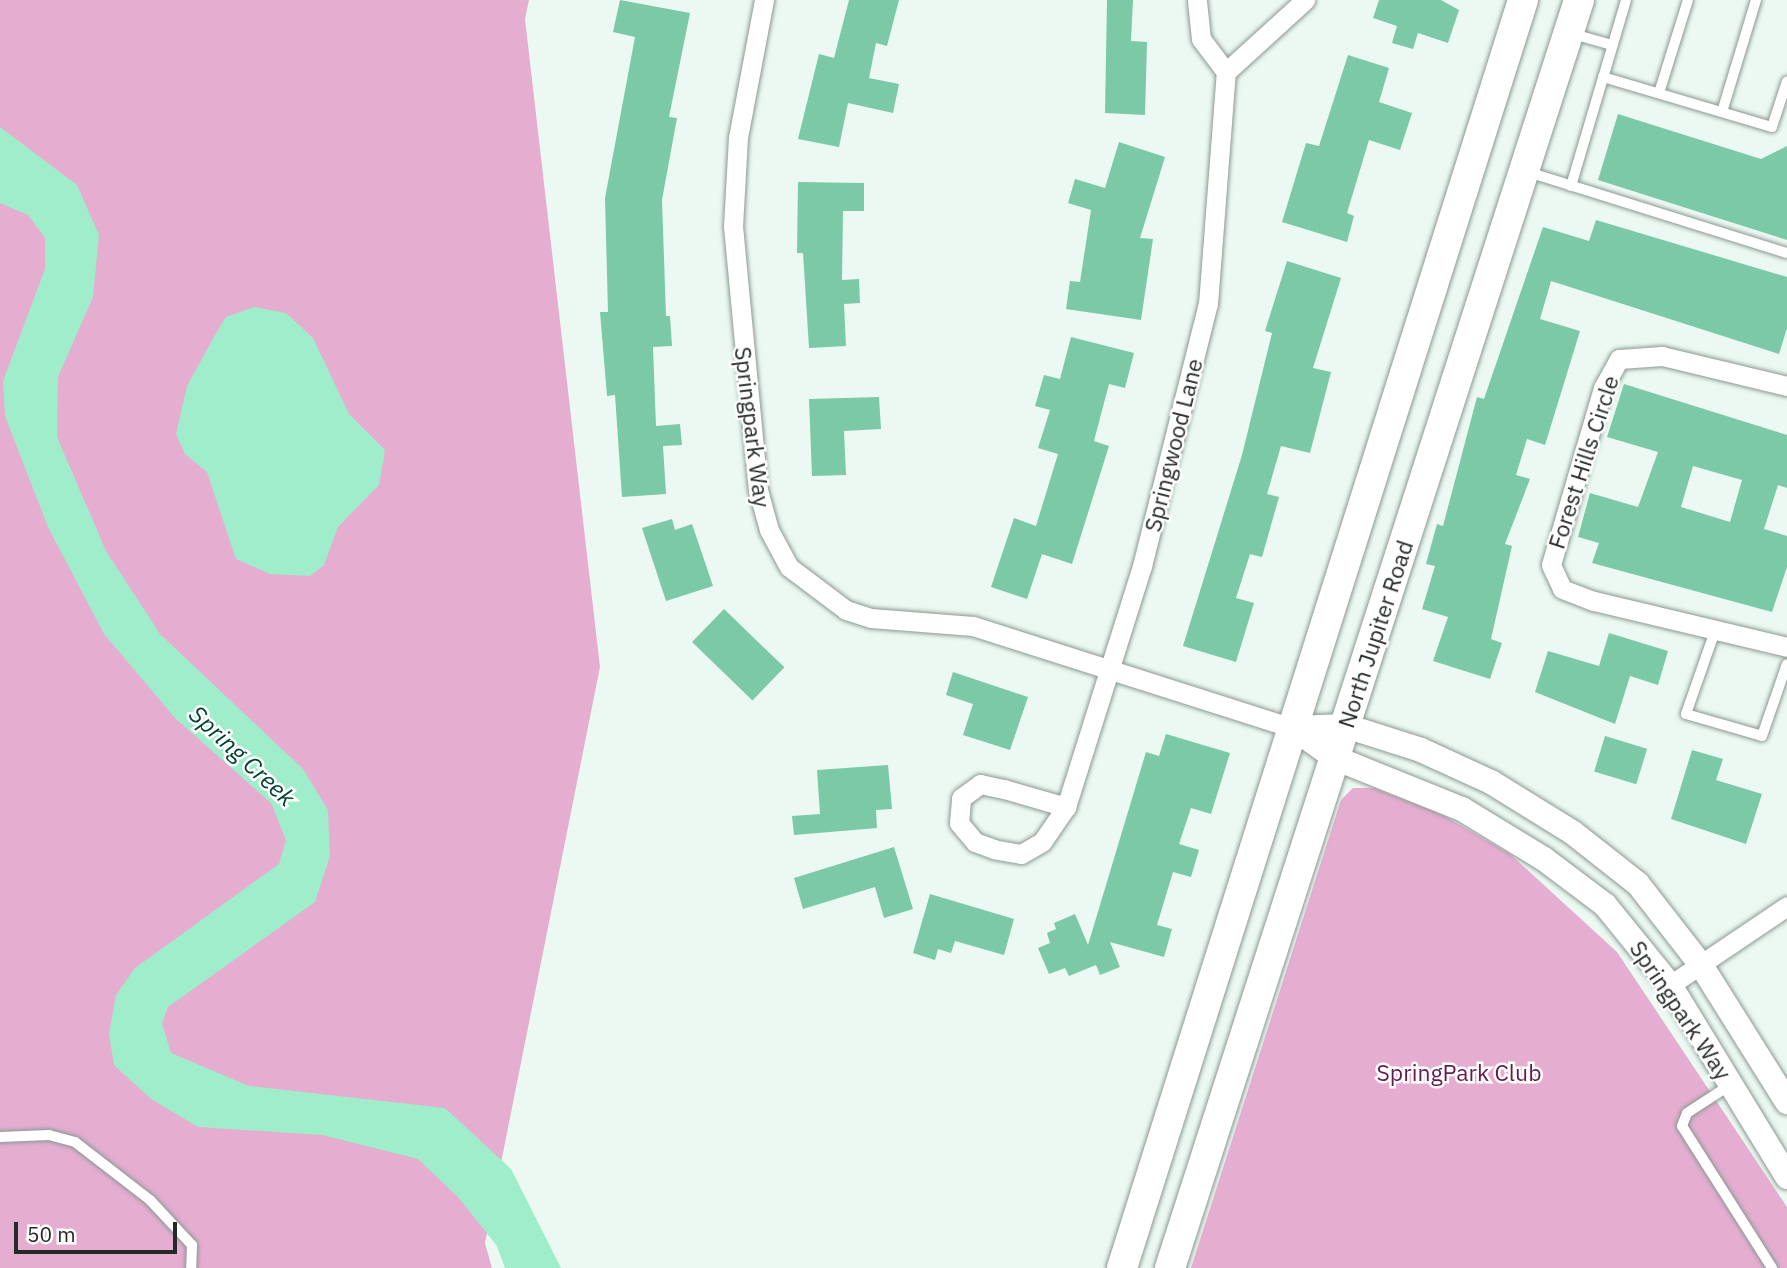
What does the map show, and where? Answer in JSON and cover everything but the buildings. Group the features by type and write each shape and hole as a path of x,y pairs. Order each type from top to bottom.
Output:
{"main road":[{"path":"1122,1268 1523,0"},
{"name":"North Jupiter Road","path":"1170,1268 1579,0"}],"street":[{"name":"Springpark Way","path":"764,0 738,137 733,226 758,490 778,548 789,567 846,610 892,621 973,626 1293,728 1335,758 1462,808 1545,859 1605,905 1670,985 1787,1177"},
{"path":"1197,0 1201,39 1226,72 1305,0"},
{"name":"Springwood Lane","path":"1066,807 981,784 961,798 959,823 975,842 1021,854 1042,842 1066,807 1112,670 1208,304 1226,72"},
{"name":"Forest Hills Circle","path":"1787,386 1662,356 1619,359 1603,388 1559,527 1551,565 1562,589 1632,614 1787,647"},
{"name":"Springpark Way","path":"1293,728 1346,726 1421,750 1491,782 1572,832 1638,884 1701,965 1787,1102"},
{"path":"1670,985 1787,906"}],"lane":[{"path":"1571,186 1626,0"},
{"path":"1660,93 1688,0"},
{"path":"1721,112 1756,0"},
{"path":"1569,33 1612,46"},
{"path":"1603,77 1772,127 1787,81"},
{"path":"1525,170 1787,253"},
{"path":"1715,632 1686,714 1762,736 1787,664"},
{"path":"1731,1085 1687,1113 1682,1126 1772,1268"},
{"path":"0,1137 49,1135 75,1142 150,1200 192,1245 191,1268"}],"green space":[{"path":"0,0 529,0 525,19 600,667 485,1243 492,1268 0,1268"},
{"name":"SpringPark Club","path":"1353,788 1374,788 1443,815 1510,854 1617,952 1787,1207 1787,1268 1191,1268 1341,800"}],"water":[{"name":"Spring Creek","path":"0,127 77,185 99,235 93,297 58,377 57,437 106,551 160,634 303,769 328,810 330,856 315,902 168,1007 162,1023 171,1053 249,1086 445,1108 511,1169 561,1268 505,1268 497,1246 458,1197 418,1159 322,1135 198,1127 151,1099 114,1065 109,1034 116,995 135,968 279,864 286,840 271,803 176,719 104,634 48,527 5,416 3,381 45,269 45,238 28,215 0,203"},
{"path":"254,307 286,313 313,338 349,414 385,450 379,485 338,527 324,565 310,576 270,574 236,559 207,472 185,454 176,434 187,386 226,317"}]}
